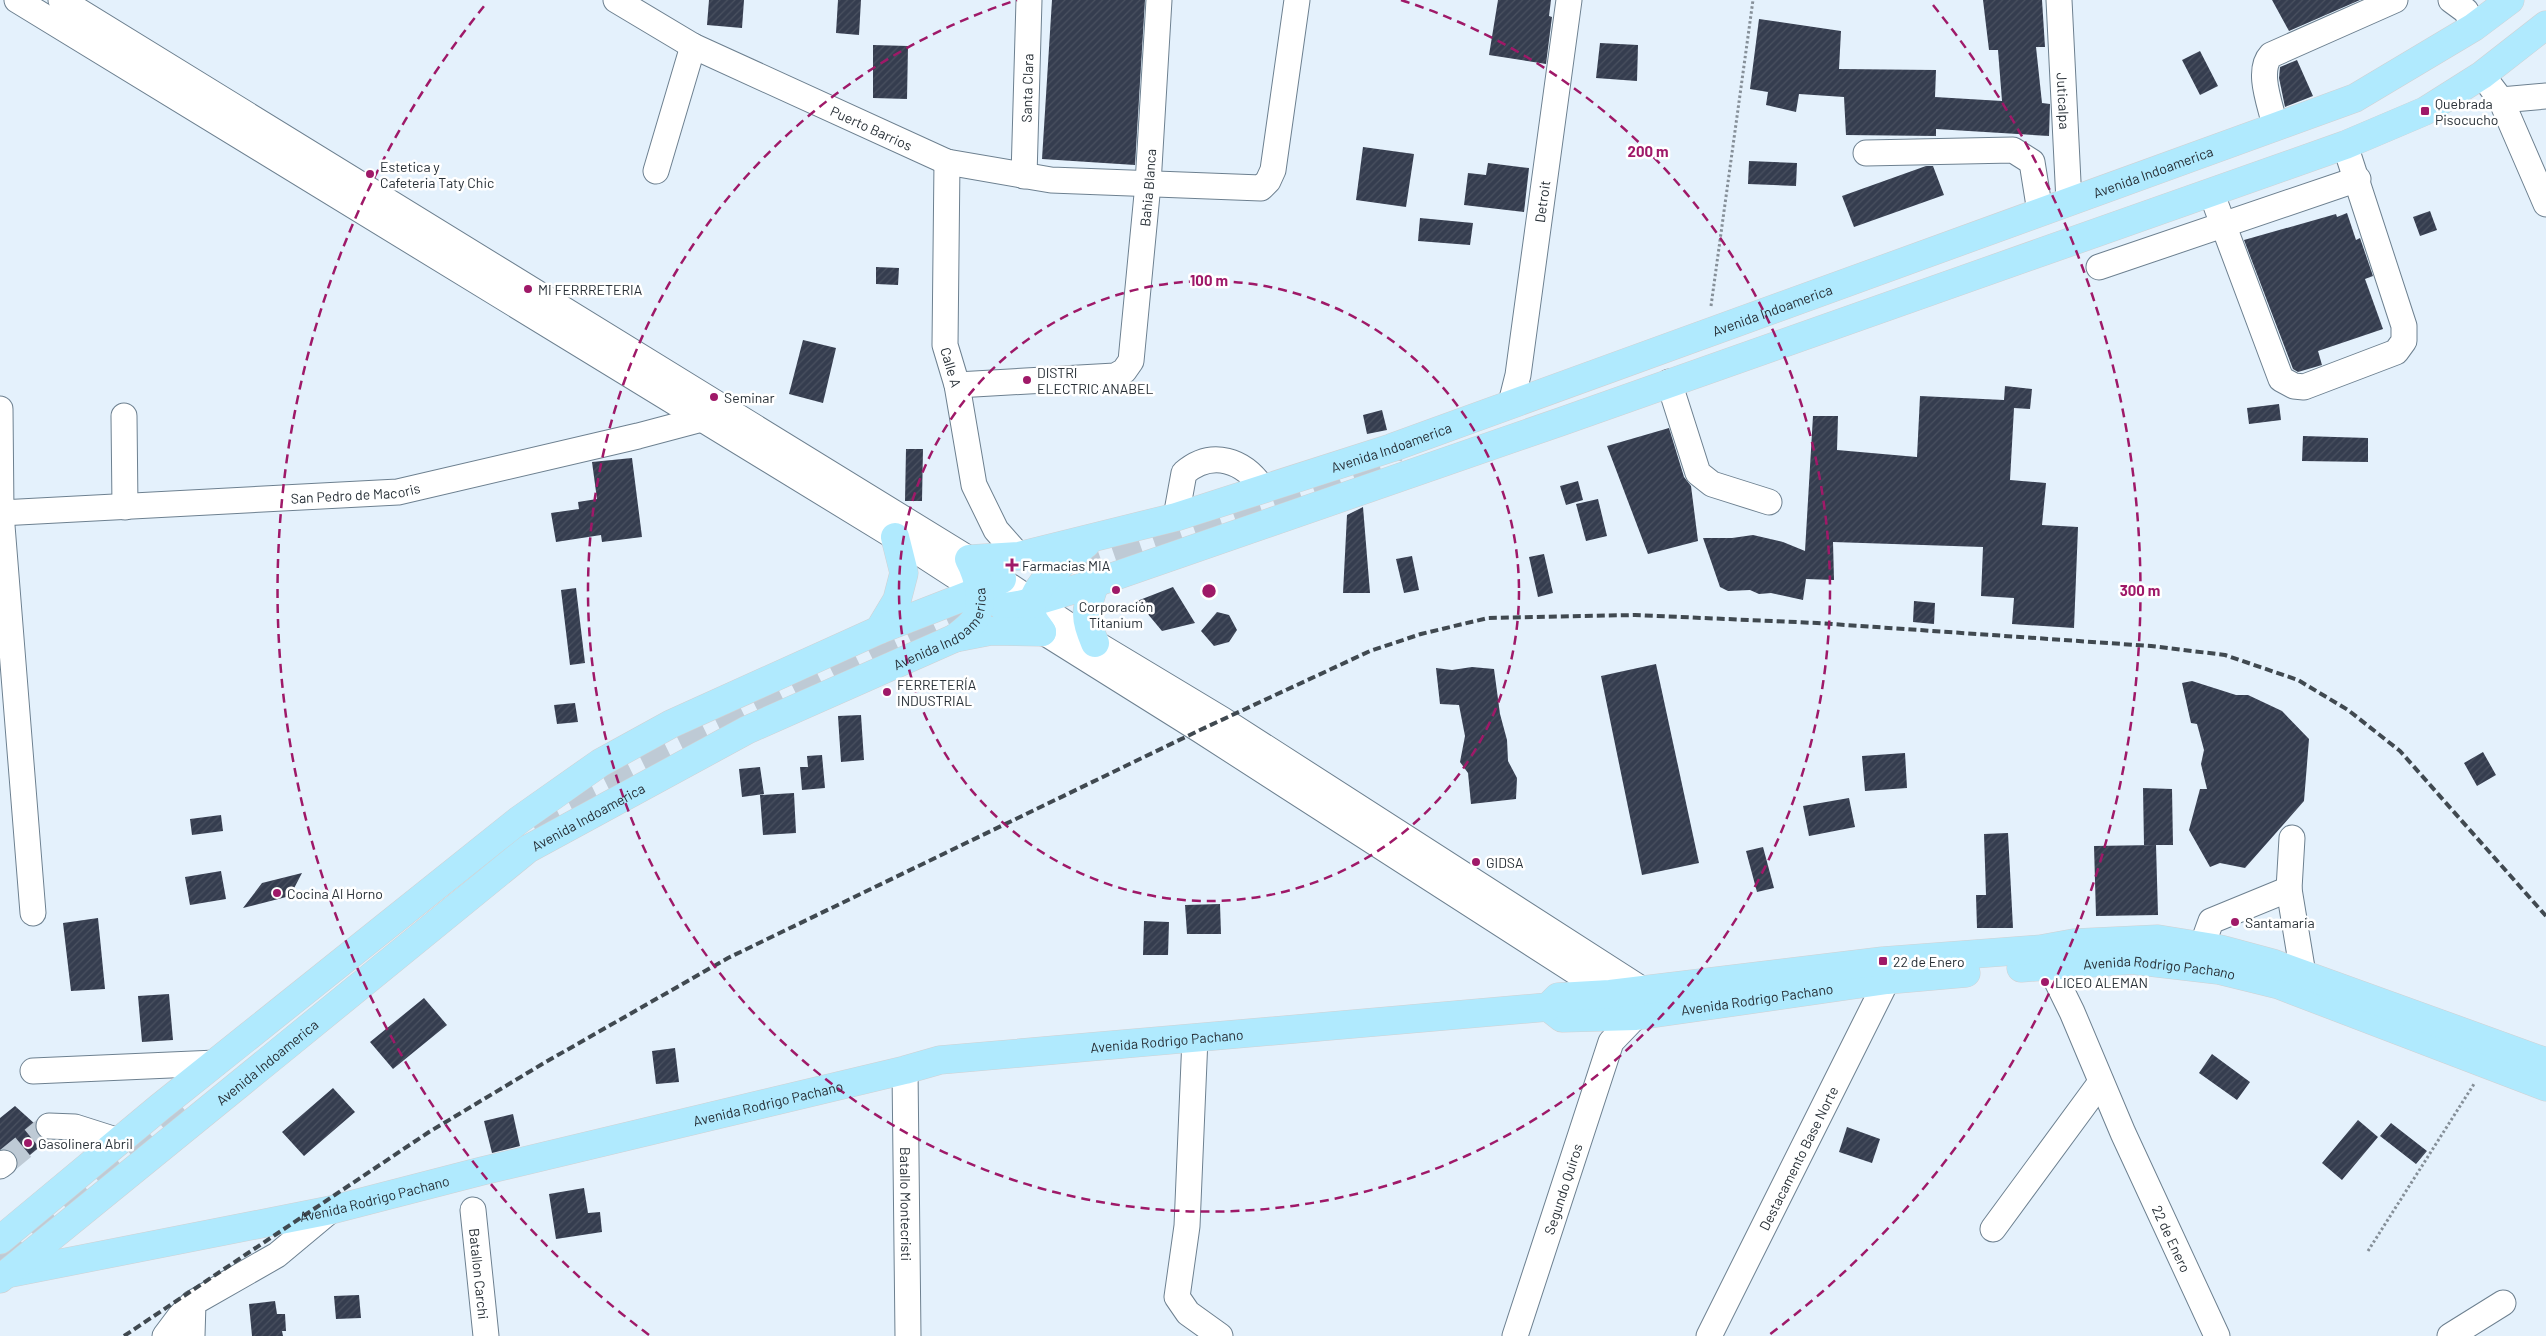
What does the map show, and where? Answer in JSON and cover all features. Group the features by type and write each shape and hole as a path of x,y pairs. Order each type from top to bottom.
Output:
{"main road":[{"name":"Avenida Indoamerica","path":"1034,600 1046,578 1060,564 1096,537 1176,517 1391,448 2355,98 2474,27 2510,0"},
{"path":"1003,607 1024,605 1034,600 1095,583 1560,422 2345,145 2425,111 2482,75 2544,28"},
{"path":"879,630 897,600 904,573 895,537"},
{"path":"990,585 975,570 969,559 1020,556 1096,537"},
{"path":"1095,583 1088,606 1086,622 1095,642"},
{"name":"Avenida Indoamerica","path":"0,1240 119,1141 519,820 600,763 671,724 879,630 990,585"},
{"name":"Avenida Indoamerica","path":"47,1254 528,849 747,730 955,638 973,622 990,585"},
{"path":"1034,600 1034,619 1042,632"},
{"path":"955,638 991,631 1042,632"},
{"name":"Avenida Rodrigo Pachano","path":"2,1276 47,1254 332,1210 940,1060 1548,1007 1562,1018 1636,1016 2044,957 2074,942 2158,939 2202,946 2272,963 2546,1062"},
{"name":"Avenida Rodrigo Pachano","path":"1608,1018 1643,990 1883,961 2044,957 2132,960 2218,970 2279,986 2546,1087"}],"street":[{"path":"17,0 895,537 990,585 1034,600 1095,642 1223,720 1643,990 1636,1016"},
{"path":"61,0 969,559"},
{"name":"Puerto Barrios","path":"616,0 692,46 947,162 1024,176 1148,184 1261,188 1268,181 1273,170 1297,0"},
{"name":"Santa Clara","path":"1024,176 1029,0"},
{"name":"Bahia Blanca","path":"957,385 1115,376 1124,371 1131,361 1148,184 1159,0"},
{"name":"Detroit","path":"1511,403 1518,375 1568,0"},
{"name":"Juticalpa","path":"2059,0 2069,202"},
{"path":"2275,126 2264,75 2266,61 2271,55 2395,0"},
{"path":"2451,0 2466,11 2474,27"},
{"path":"656,171 692,46"},
{"path":"2482,75 2502,100 2546,204"},
{"path":"2502,100 2546,96"},
{"path":"2211,192 2281,379 2294,386 2304,387 2396,352 2404,341 2404,326 2358,179 2345,145"},
{"path":"1866,153 2013,150 2032,162 2040,212"},
{"name":"Calle A","path":"947,162 945,345 957,385 974,485 996,530 1020,556"},
{"path":"2099,267 2358,179"},
{"path":"1669,382 1698,473 1712,484 1769,502"},
{"path":"0,409 0,513 33,912"},
{"path":"124,416 126,507"},
{"name":"San Pedro de Macoris","path":"0,513 398,492 638,436 702,419"},
{"path":"1176,517 1184,473 1192,466 1215,459 1240,465 1254,474 1263,489"},
{"path":"990,585 1003,607 1200,730 1608,1018"},
{"path":"2292,838 2289,889 2302,974"},
{"path":"2202,946 2210,921 2289,889"},
{"name":"22 de Enero","path":"2044,957 2072,1012 2216,1336"},
{"name":"Destacamento Base Norte","path":"1709,1336 1887,980"},
{"name":"Segundo Quiros","path":"1515,1336 1608,1018"},
{"path":"1194,1038 1186,1226 1177,1297 1188,1313 1220,1336"},
{"path":"33,1072 216,1063"},
{"name":"Batallo Montecristi","path":"904,1070 908,1336"},
{"path":"1993,1229 2102,1082"},
{"path":"49,1126 75,1126 119,1141"},
{"path":"165,1336 180,1316 193,1304 277,1255 332,1210"},
{"name":"Batallon Carchi","path":"473,1210 486,1336"},
{"path":"2450,1336 2503,1303"},
{"path":"192,1336 193,1304"}],"path":[{"path":"1710,312 1753,0"},
{"path":"2368,1251 2486,1064"}],"building":[{"path":"709,0 744,0 742,28 707,25"},
{"path":"838,0 861,0 859,35 836,33"},
{"path":"1052,0 1145,0 1135,165 1042,159"},
{"path":"1498,0 1551,0 1549,16 1552,17 1546,64 1489,55"},
{"path":"1983,0 2042,0 2045,47 2036,47 2042,103 2050,104 2049,136 1936,129 1936,136 1846,135 1844,97 1799,94 1796,112 1766,105 1768,92 1750,89 1759,19 1841,31 1839,69 1936,70 1935,97 2002,101 1998,50 1989,50"},
{"path":"2272,0 2360,0 2289,31"},
{"path":"1600,43 1638,45 1637,81 1596,78"},
{"path":"873,45 908,46 907,99 873,98"},
{"path":"2200,51 2218,86 2200,95 2182,60"},
{"path":"2297,60 2313,96 2285,107 2279,78 2280,67"},
{"path":"1363,147 1414,154 1406,207 1356,200"},
{"path":"1749,161 1797,163 1796,186 1748,184"},
{"path":"1488,163 1529,168 1524,212 1464,205 1468,173 1486,175"},
{"path":"1926,166 1933,166 1944,195 1854,227 1842,196"},
{"path":"2430,211 2437,230 2420,236 2413,217"},
{"path":"2347,213 2356,240 2360,238 2373,276 2365,279 2383,329 2318,351 2322,365 2298,372 2293,369 2244,240 2336,214 2337,217"},
{"path":"1420,218 1473,223 1470,245 1418,241"},
{"path":"876,267 899,268 898,285 876,284"},
{"path":"803,340 836,348 823,403 789,394"},
{"path":"2005,386 2032,389 2030,409 2014,408 2010,480 2046,483 2042,525 2078,527 2074,628 2012,624 2014,598 1981,596 1983,547 1833,542 1834,580 1806,579 1803,600 1771,593 1759,594 1750,590 1728,591 1720,587 1703,538 1732,538 1753,535 1783,542 1805,551 1813,416 1838,416 1837,450 1917,457 1920,396 2004,400"},
{"path":"2279,404 2281,420 2249,424 2247,408"},
{"path":"1382,410 1387,430 1367,434 1363,415"},
{"path":"1669,428 1684,477 1691,486 1698,541 1648,554 1607,446"},
{"path":"2303,436 2368,438 2368,462 2302,461"},
{"path":"906,449 923,449 922,501 905,501"},
{"path":"632,458 642,537 602,542 601,535 556,542 551,513 579,509 578,502 597,499 592,462"},
{"path":"1578,481 1583,500 1566,505 1560,486"},
{"path":"1598,499 1607,536 1586,541 1576,504"},
{"path":"1363,507 1370,593 1343,593 1347,515"},
{"path":"1544,554 1553,593 1538,597 1529,557"},
{"path":"1412,556 1419,590 1404,593 1396,559"},
{"path":"1173,587 1195,623 1162,631 1137,601"},
{"path":"576,588 585,663 570,665 561,590"},
{"path":"1914,601 1935,603 1934,624 1913,622"},
{"path":"1217,612 1229,615 1237,630 1229,642 1214,646 1201,631"},
{"path":"1656,664 1699,863 1642,875 1601,676"},
{"path":"1472,667 1494,669 1500,714 1507,740 1508,761 1517,778 1516,799 1471,804 1468,773 1460,762 1465,736 1459,705 1440,704 1436,668 1452,670"},
{"path":"2192,681 2236,695 2248,695 2282,711 2309,739 2304,801 2245,868 2220,863 2210,867 2189,830 2200,789 2207,789 2201,764 2204,750 2197,724 2191,723 2182,683"},
{"path":"575,703 578,722 557,724 554,705"},
{"path":"861,715 864,760 841,762 838,716"},
{"path":"2483,752 2496,775 2477,786 2464,763"},
{"path":"1905,753 1907,788 1865,791 1862,756"},
{"path":"822,755 825,788 802,790 800,767 808,767 807,756"},
{"path":"760,767 764,794 742,797 739,769"},
{"path":"2143,788 2172,789 2173,845 2144,845"},
{"path":"794,793 796,833 763,835 760,795"},
{"path":"1849,798 1855,827 1809,836 1803,806"},
{"path":"221,815 223,831 192,835 190,819"},
{"path":"2008,833 2013,928 1977,928 1976,895 1986,895 1984,834"},
{"path":"2156,845 2158,915 2096,916 2094,846"},
{"path":"1763,847 1774,888 1757,892 1746,851"},
{"path":"221,871 226,899 190,905 185,877"},
{"path":"302,873 290,896 243,908 262,883"},
{"path":"1220,904 1221,934 1187,934 1185,905"},
{"path":"98,918 105,989 71,991 63,923"},
{"path":"1144,921 1169,922 1168,955 1143,955"},
{"path":"169,994 173,1040 142,1042 138,996"},
{"path":"424,998 447,1025 393,1069 370,1042"},
{"path":"675,1048 679,1082 656,1084 652,1051"},
{"path":"2212,1054 2250,1082 2237,1100 2199,1073"},
{"path":"333,1088 355,1112 304,1156 282,1132"},
{"path":"15,1106 35,1124 36,1132 41,1138 48,1140 18,1165 15,1154 9,1150 0,1150 0,1118"},
{"path":"513,1114 520,1146 492,1153 484,1121"},
{"path":"2358,1120 2378,1137 2342,1180 2322,1163"},
{"path":"2391,1123 2427,1151 2416,1164 2380,1136"},
{"path":"1847,1127 1880,1139 1872,1163 1839,1152"},
{"path":"584,1188 588,1213 600,1212 602,1232 556,1239 549,1194"},
{"path":"359,1295 361,1318 336,1319 334,1296"},
{"path":"275,1301 277,1314 285,1314 286,1331 282,1331 283,1336 252,1336 249,1304"}],"tunnel":[{"path":"1036,586 1386,465 1391,448"},
{"path":"531,821 878,652 957,616 996,601"},
{"path":"0,1260 185,1110"},
{"path":"4,1163 49,1126"}],"railway":[{"path":"124,1336 429,1132 544,1063 728,958 1200,730 1370,651 1421,634 1488,618 1635,615 1817,623 2151,646 2225,655 2298,680 2348,710 2400,751 2546,916"}],"place":[{"name":"Quebrada Pisocucho","path":"2425,111"},
{"name":"Estetica y Cafeteria Taty Chic","path":"370,174"},
{"name":"MI FERRRETERIA","path":"528,289"},
{"name":"DISTRI ELECTRIC ANABEL","path":"1027,380"},
{"name":"Seminar","path":"714,397"},
{"name":"Farmacias MIA","path":"1012,565"},
{"name":"Corporación Titanium","path":"1116,590"},
{"name":"FERRETERÍA INDUSTRIAL","path":"887,692"},
{"name":"GIDSA","path":"1476,862"},
{"name":"Cocina Al Horno","path":"277,893"},
{"name":"Santamaria","path":"2235,922"},
{"name":"22 de Enero","path":"1883,961"},
{"name":"LICEO ALEMAN","path":"2045,982"},
{"name":"Gasolinera Abril","path":"28,1143"}]}
